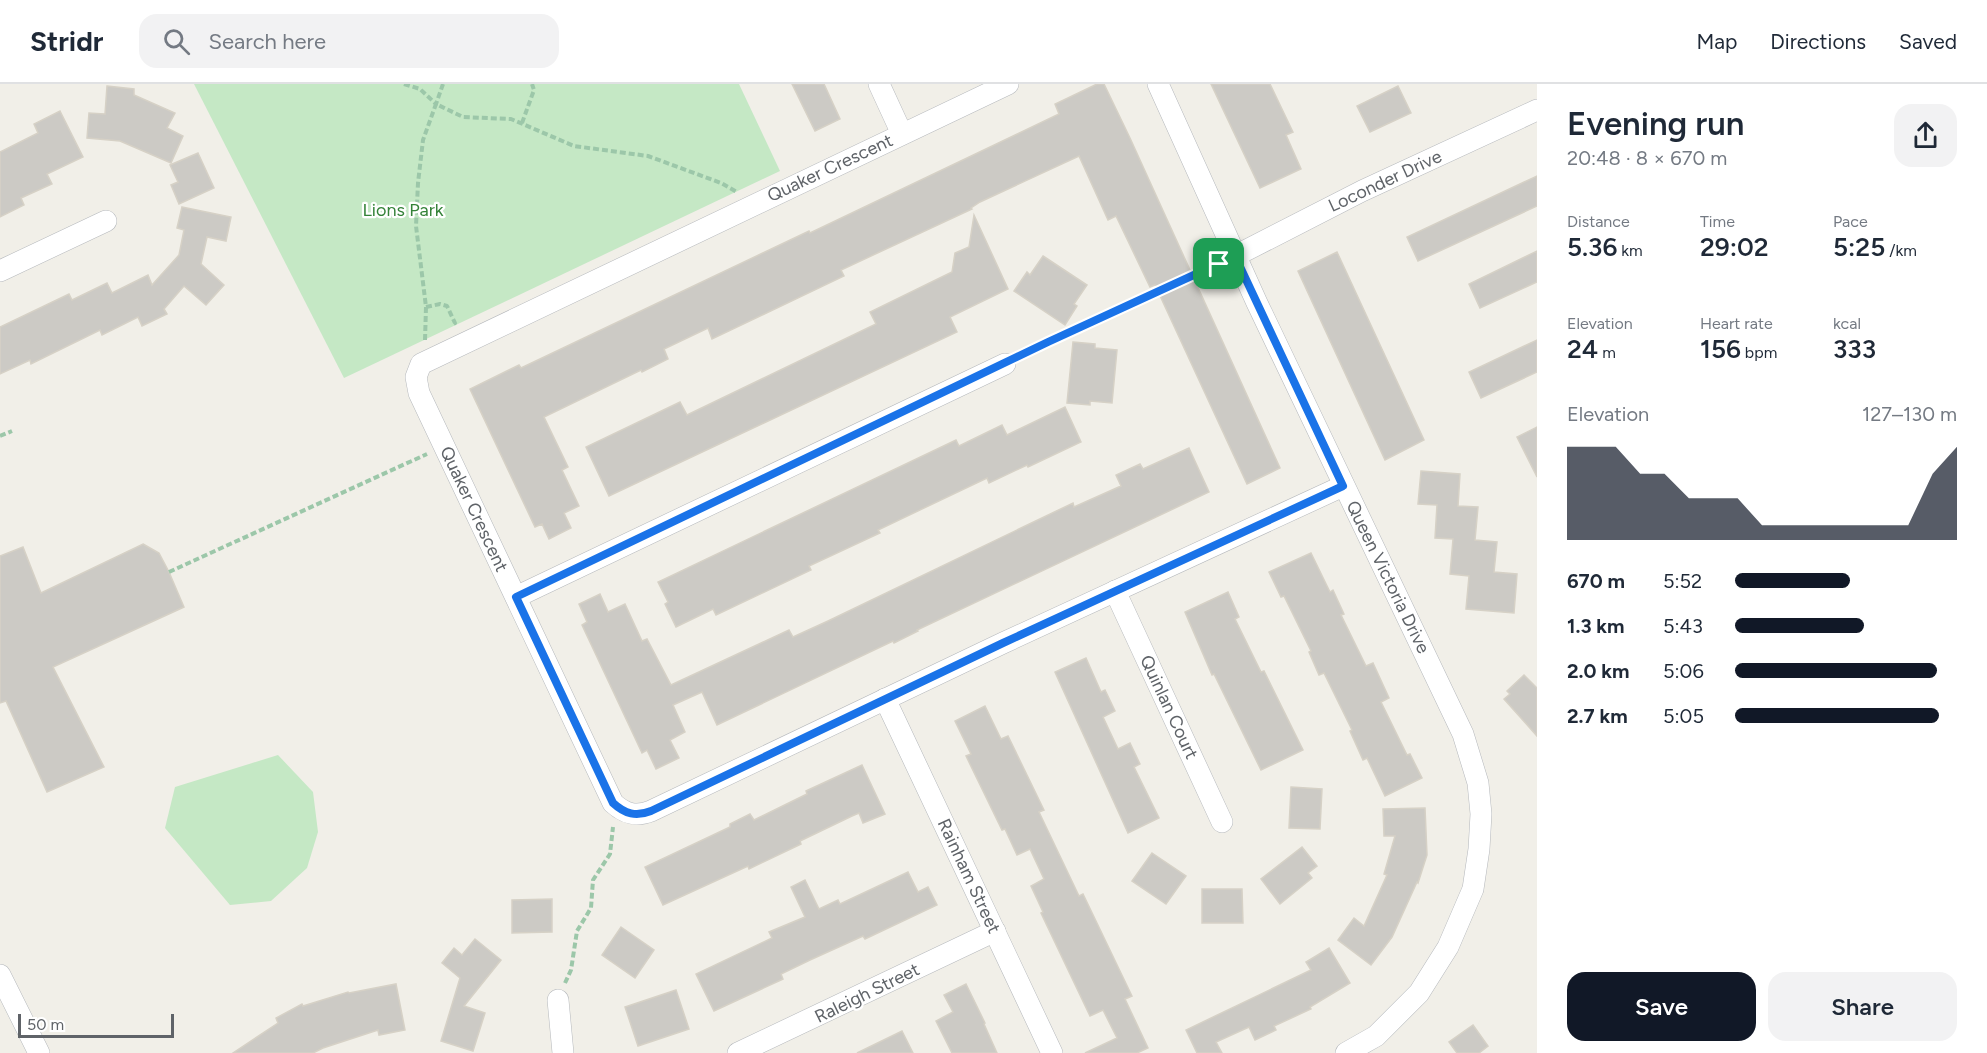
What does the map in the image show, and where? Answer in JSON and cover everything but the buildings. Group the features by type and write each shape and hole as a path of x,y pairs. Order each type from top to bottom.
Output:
{"street":[{"path":"879,84 902,134"},
{"name":"Quaker Crescent","path":"621,810 613,803 606,789 419,393 416,376 421,364 1008,84"},
{"name":"Queen Victoria Drive","path":"1158,84 1235,256 1463,734 1478,783 1481,814 1476,882 1449,946 1419,993 1376,1036 1346,1053"},
{"name":"Loconder Drive","path":"1235,256 1362,191 1537,110"},
{"path":"0,272 106,221"},
{"path":"516,597 1005,364"},
{"path":"621,810 642,815 651,811 885,699 1343,486"},
{"name":"Quinlan Court","path":"1115,591 1222,822"},
{"name":"Rainham Street","path":"885,699 1052,1053"},
{"name":"Raleigh Street","path":"738,1053 995,931"},
{"path":"0,975 39,1053"},
{"path":"558,1000 563,1053"}],"path":[{"path":"404,84 420,89 436,104 463,117 511,119 574,146 648,156 721,183 756,203"},
{"path":"421,364 425,339 426,307 416,226 418,183 423,140 443,84"},
{"path":"522,123 534,90 532,84"},
{"path":"1005,364 1235,256"},
{"path":"426,307 440,304 447,306 455,323 445,328"},
{"path":"425,339 435,333"},
{"path":"0,436 12,430"},
{"path":"170,572 428,453"},
{"path":"558,1000 571,970 577,931 591,908 593,880 610,854 613,828 621,810"}],"green space":[{"name":"Lions Park","path":"194,84 739,84 780,171 344,378"},
{"path":"278,755 313,792 318,832 307,868 271,901 230,905 165,828 175,787"}],"route":[{"path":"1235,256 1343,486 1003,643 642,815 621,810 613,803 516,597 1048,342 1219,264 1235,256"}]}
